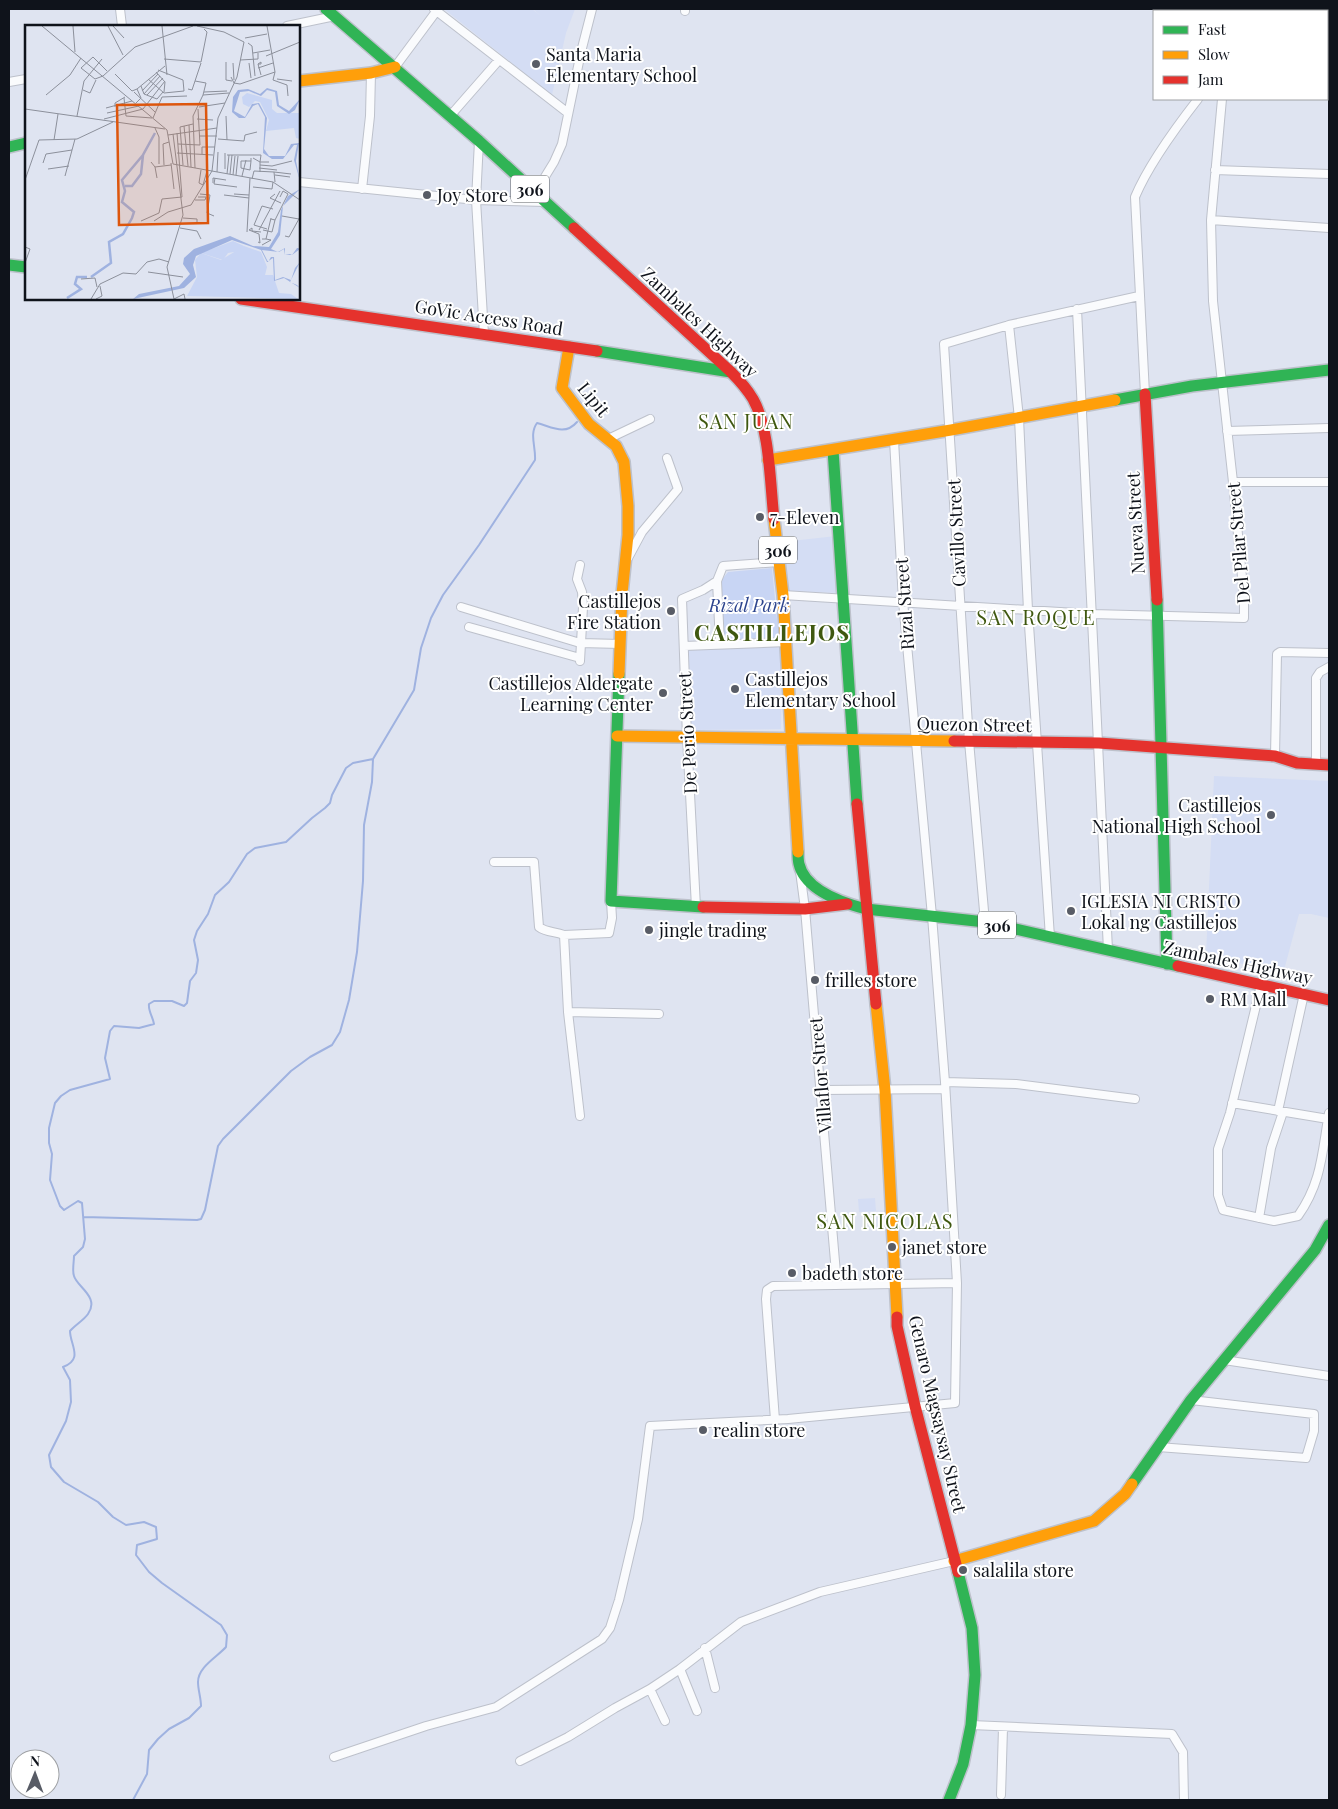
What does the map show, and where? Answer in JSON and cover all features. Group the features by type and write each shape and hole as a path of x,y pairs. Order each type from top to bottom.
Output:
{"street":[{"path":"120,9 122,25"},
{"path":"300,81 371,73 395,67 436,9 568,113"},
{"path":"535,193 554,162 562,144 592,9"},
{"path":"291,25 331,12"},
{"name":"Zambales Highway","path":"331,12 479,141 731,372 749,392 759,411 764,430 783,594 799,864 812,884 830,897 866,909 984,922 1329,1000"},
{"path":"450,116 499,60"},
{"path":"362,188 370,116 371,73"},
{"path":"9,82 25,78"},
{"name":"Nueva Street","path":"1167,964 1158,616 1135,197 1140,184 1197,100"},
{"name":"Del Pilar Street","path":"783,594 1092,614 1244,618 1234,482 1213,300 1211,220 1222,100"},
{"path":"479,141 476,200 484,334"},
{"path":"9,148 25,143"},
{"path":"1215,170 1329,174"},
{"path":"300,182 476,200 544,202"},
{"path":"1211,220 1329,228"},
{"path":"9,265 25,267"},
{"name":"Cavillo Street","path":"984,922 960,605 951,430 944,344 1009,325 1140,296"},
{"name":"GoVic Access Road","path":"248,300 731,372"},
{"path":"1077,309 1108,950"},
{"path":"1009,325 1018,418 1028,610 1050,937"},
{"name":"Lipit","path":"569,347 562,388 593,429 619,449 623,461 628,511 628,558 622,594 611,901"},
{"path":"768,460 894,440 1192,386 1223,384 1329,370"},
{"path":"608,439 650,419"},
{"path":"1227,430 1329,428"},
{"name":"Rizal Street","path":"894,440 903,601 932,916 957,1283 955,1403 915,1406"},
{"name":"Genaro Magsaysay Street","path":"833,450 852,739 866,909 885,1090 897,1326 915,1406 972,1628 974,1675 971,1725 964,1764 949,1800"},
{"path":"628,558 642,532 678,489 667,458"},
{"path":"1234,482 1329,482"},
{"path":"720,644 717,581 724,566 779,562"},
{"path":"469,627 580,660 583,607 582,592 577,579 580,565"},
{"name":"De Perio Street","path":"696,906 682,599 703,590 717,581"},
{"path":"461,607 580,643 621,644"},
{"path":"684,646 786,642"},
{"path":"1275,756 1277,654 1280,652 1329,652"},
{"path":"1316,764 1316,678 1320,672 1329,667"},
{"name":"Quezon Street","path":"617,736 1099,743 1275,756 1297,763 1329,765"},
{"path":"494,862 534,862 539,927 544,932 558,932 564,935 609,933 612,918 611,901 805,909 847,904"},
{"name":"Villaflor Street","path":"799,864 805,909 837,1285"},
{"path":"564,935 568,1012 580,1116"},
{"path":"1232,1103 1329,1116 1322,1164 1308,1202 1298,1216 1274,1221 1223,1210 1218,1195 1218,1148 1232,1103 1261,986"},
{"path":"1259,1218 1271,1148 1281,1111 1304,994"},
{"path":"568,1012 659,1014"},
{"path":"821,1090 885,1090 945,1085 1016,1084 1135,1099"},
{"path":"520,1761 568,1737 614,1708 650,1689 680,1669 741,1622 820,1592 954,1561 1094,1521 1125,1494 1191,1400 1315,1250 1329,1225"},
{"path":"776,1420 766,1299 768,1290 773,1286 957,1283"},
{"path":"1224,1360 1329,1376"},
{"path":"1158,1447 1306,1458 1314,1431 1314,1414 1191,1400"},
{"path":"334,1757 426,1726 496,1707 602,1639 610,1628 619,1600 638,1519 650,1426 776,1420 915,1406"},
{"path":"705,1648 715,1688"},
{"path":"680,1669 697,1711"},
{"path":"650,1689 665,1721"},
{"path":"971,1725 1002,1728 1172,1734 1183,1752 1184,1800"},
{"path":"1001,1794 1002,1728"}],"shaded area":[{"name":"Santa Maria Elementary School","path":"444,9 532,9 541,16 533,9 575,9 566,33 552,95"},
{"path":"836,536 838,593 787,591 782,542"},
{"name":"Castillejos Elementary School","path":"782,645 781,729 689,730 687,648"},
{"path":"1214,776 1329,781 1329,918 1311,914 1299,914 1283,974 1206,955"},
{"path":"875,1198 876,1211 859,1212 858,1199"}],"green space":[{"name":"Rizal Park","path":"772,568 779,640 725,643 720,582 728,572"}],"waterway":[{"path":"84,1217 201,1219 205,1210 218,1146 223,1139 291,1071 310,1057 332,1045 340,1032 349,1000 357,952 363,881 364,825 372,782 373,759 414,690 421,648 431,618 443,595 479,545 535,460 533,432 537,423 563,430 568,429 577,422"},
{"path":"133,1800 147,1774 149,1750 169,1729 189,1718 201,1706 198,1685 199,1677 204,1667 226,1647 227,1635 221,1625 149,1572 136,1555 137,1545 157,1539 156,1527 144,1522 126,1525 113,1517 98,1502 64,1482 51,1467 49,1455 66,1421 71,1402 70,1380 63,1367 69,1364 74,1356 70,1331 88,1314 91,1302 90,1297 76,1280 73,1272 74,1256 83,1247 85,1239 82,1203 78,1201 64,1210 60,1206 50,1180 52,1154 49,1143 49,1128 55,1103 61,1096 70,1090 110,1079 105,1058 110,1031 114,1026 139,1028 154,1024 149,1007 149,1004 154,1001 172,1001 184,1006 187,1003 190,981 196,973 198,960 194,940 197,931 208,914 215,895 229,882 247,854 255,848 286,842 330,803 332,795 346,768 353,763 373,759"}],"traffic: fast":[{"path":"326,9 479,141 574,228"},
{"path":"9,147 25,143"},
{"path":"9,265 25,267"},
{"path":"597,351 731,372"},
{"path":"1115,400 1192,386 1329,370"},
{"path":"833,450 857,804"},
{"path":"1157,600 1167,964"},
{"path":"619,674 611,901 703,907"},
{"path":"798,852 798,860 803,873 817,888 836,899 866,909 985,922 1178,966"},
{"path":"1132,1484 1191,1400 1315,1250 1329,1225"},
{"path":"949,1800 963,1764 971,1725 975,1675 972,1628 958,1572"}],"traffic: slow":[{"path":"300,81 371,73 395,67"},
{"path":"569,347 562,388 589,424 616,446 624,462 628,506 628,535 622,594 619,674"},
{"path":"768,460 951,430 1115,400"},
{"path":"774,519 783,595 798,852"},
{"path":"617,736 954,741"},
{"path":"876,1004 885,1090 897,1317"},
{"path":"954,1561 1094,1521 1125,1494 1132,1484"}],"traffic: jam":[{"path":"574,228 731,372 751,395 759,411 766,441 774,519"},
{"path":"248,300 597,351"},
{"path":"1145,394 1157,600"},
{"path":"954,741 1099,743 1275,756 1297,763 1329,765"},
{"path":"857,804 876,1004"},
{"path":"703,907 805,909 847,904"},
{"path":"1178,966 1329,1000"},
{"path":"897,1317 897,1326 915,1406 958,1572"}],"place":[{"name":"Santa Maria Elementary School","path":"536,64"},
{"name":"Joy Store","path":"427,195"},
{"name":"7-Eleven","path":"760,517"},
{"name":"Castillejos Fire Station","path":"671,611"},
{"name":"Castillejos Elementary School","path":"735,689"},
{"name":"Castillejos Aldergate Learning Center","path":"663,693"},
{"name":"Castillejos National High School","path":"1271,815"},
{"name":"IGLESIA NI CRISTO Lokal ng Castillejos","path":"1071,911"},
{"name":"jingle trading","path":"649,930"},
{"name":"frilles store","path":"815,980"},
{"name":"RM Mall","path":"1210,999"},
{"name":"janet store","path":"892,1247"},
{"name":"badeth store","path":"792,1273"},
{"name":"realin store","path":"703,1430"},
{"name":"salalila store","path":"963,1570"}],"district":[{"name":"SAN JUAN","path":"746,420"},
{"name":"SAN ROQUE","path":"1036,616"},
{"name":"CASTILLEJOS","path":"772,632"},
{"name":"SAN NICOLAS","path":"885,1220"}]}
